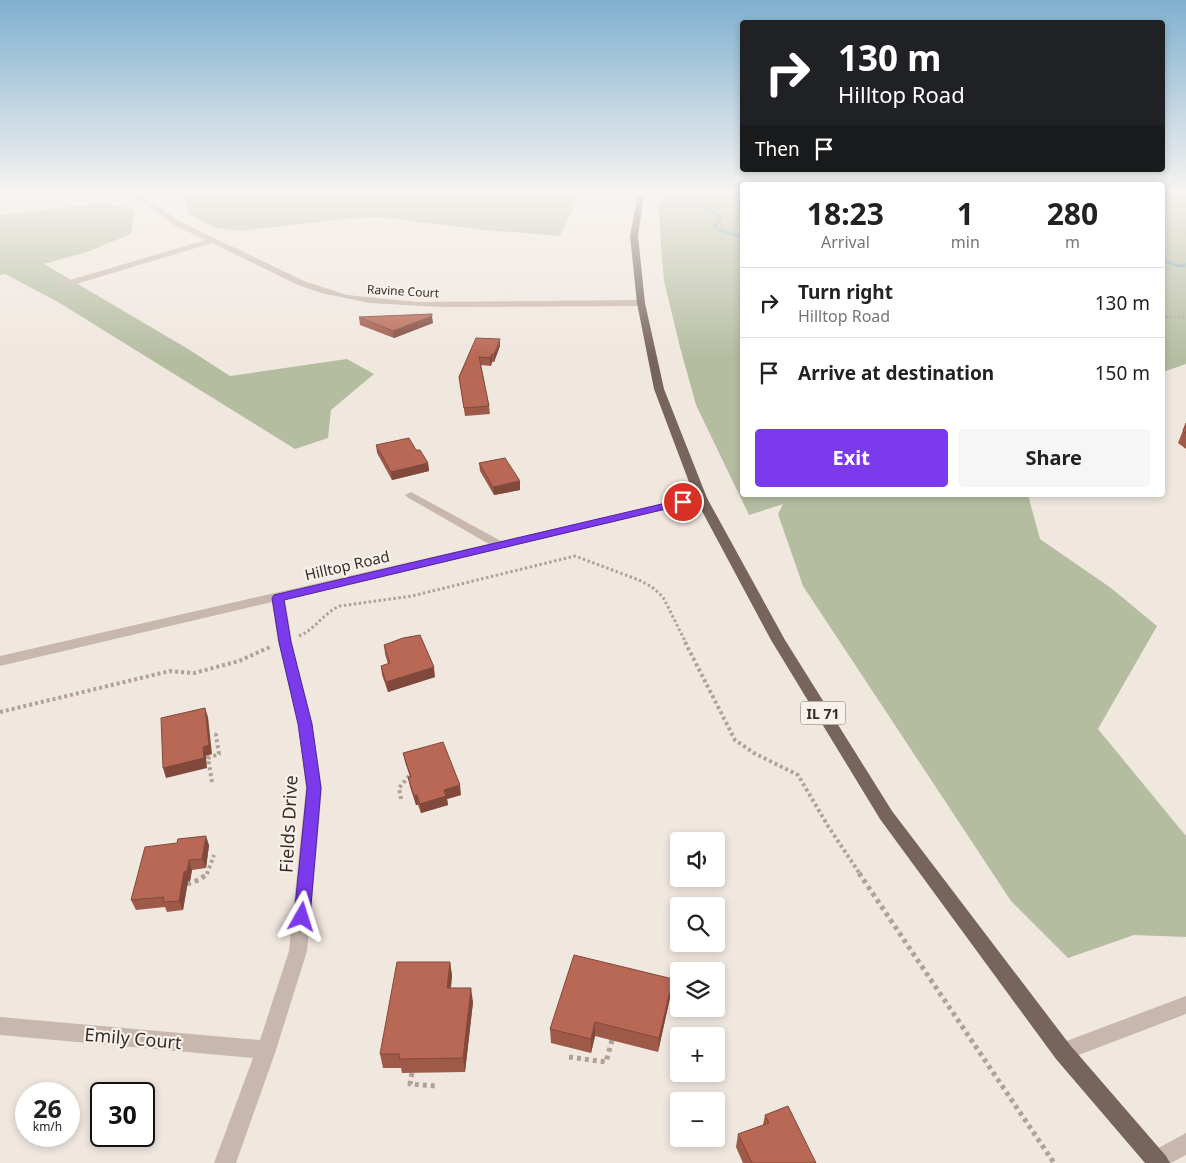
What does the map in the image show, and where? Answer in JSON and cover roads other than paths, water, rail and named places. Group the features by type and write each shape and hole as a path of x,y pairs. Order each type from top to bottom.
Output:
{"main road":[{"name":"IL 71","path":"635,248 641,303 659,389 701,498 778,640 886,815 1063,1052 1158,1161"}],"street":[{"path":"63,285 187,248"},
{"name":"Ravine Court","path":"227,248 314,289 376,302 415,305 641,303"},
{"path":"411,495 500,545"},
{"name":"Hilltop Road","path":"0,661 278,598 701,498"},
{"name":"Fields Drive","path":"225,1163 266,1050 298,951 310,847 314,788 305,724 285,642 278,598"},
{"path":"1063,1052 1186,1005"},
{"name":"Emily Court","path":"0,1026 266,1050"},
{"path":"1158,1161 1186,1143"}],"waterway":[{"path":"1165,261 1179,266 1186,265"}]}
